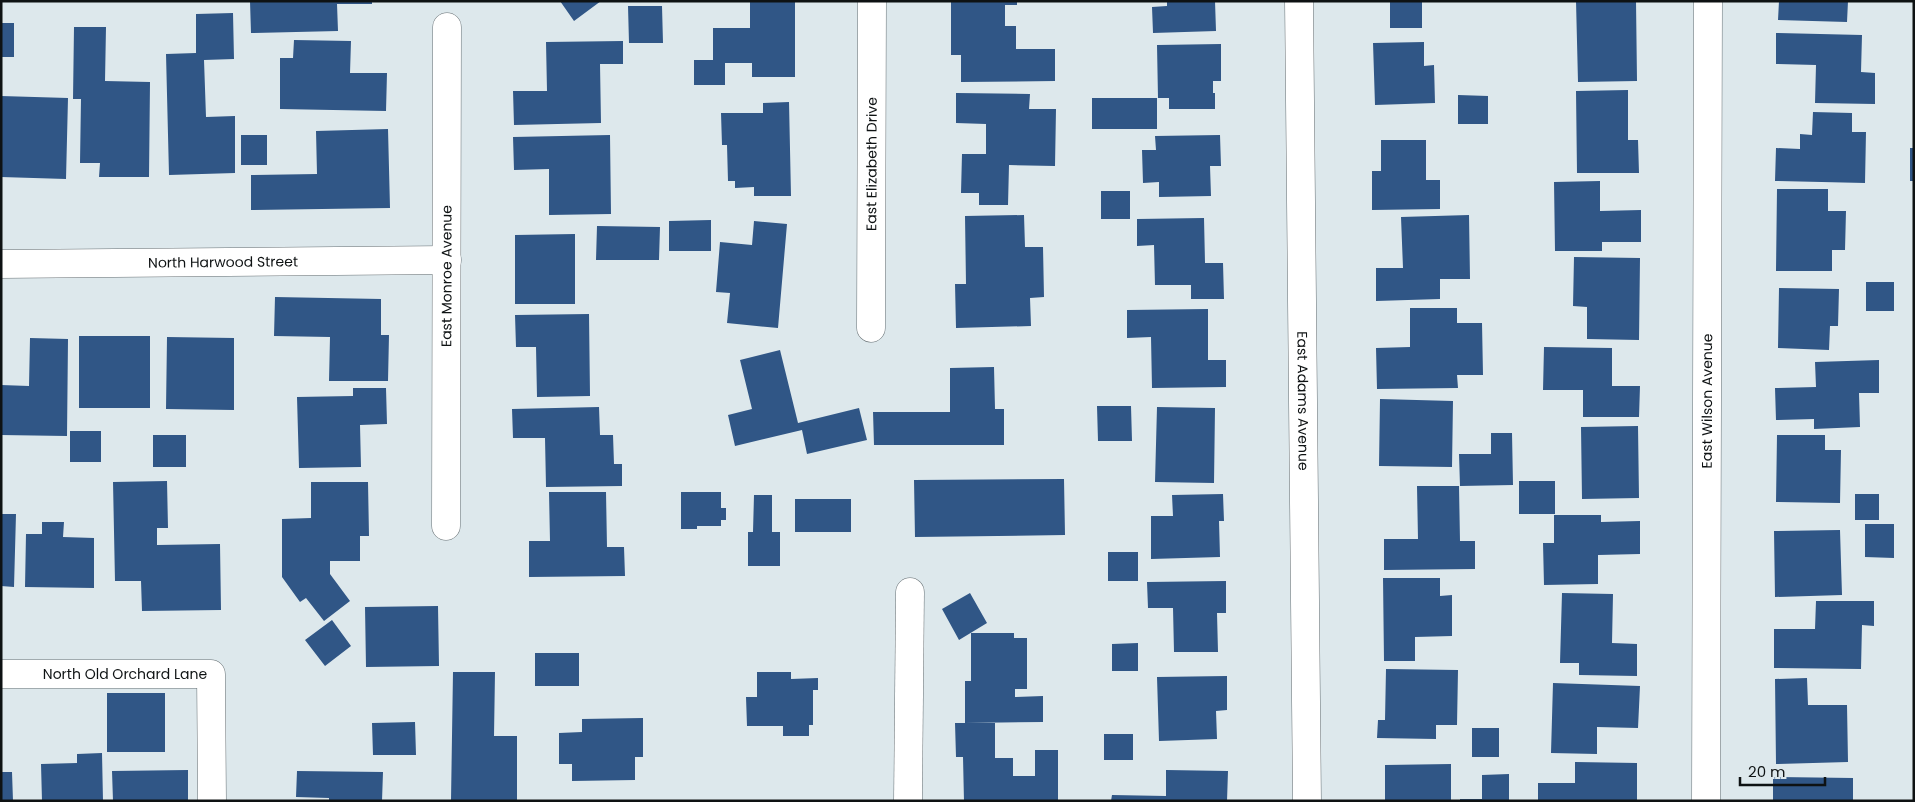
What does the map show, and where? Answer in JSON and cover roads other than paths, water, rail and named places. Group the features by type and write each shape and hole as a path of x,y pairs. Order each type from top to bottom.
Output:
{"street":[{"name":"East Elizabeth Drive","path":"871,328 872,1"},
{"name":"East Adams Avenue","path":"1299,1 1307,801"},
{"name":"East Wilson Avenue","path":"1706,801 1708,1"},
{"name":"East Monroe Avenue","path":"446,526 448,27"},
{"name":"North Harwood Street","path":"1,264 447,260"},
{"path":"908,801 910,592"},
{"name":"North Old Orchard Lane","path":"1,674 211,674 212,801"}]}
